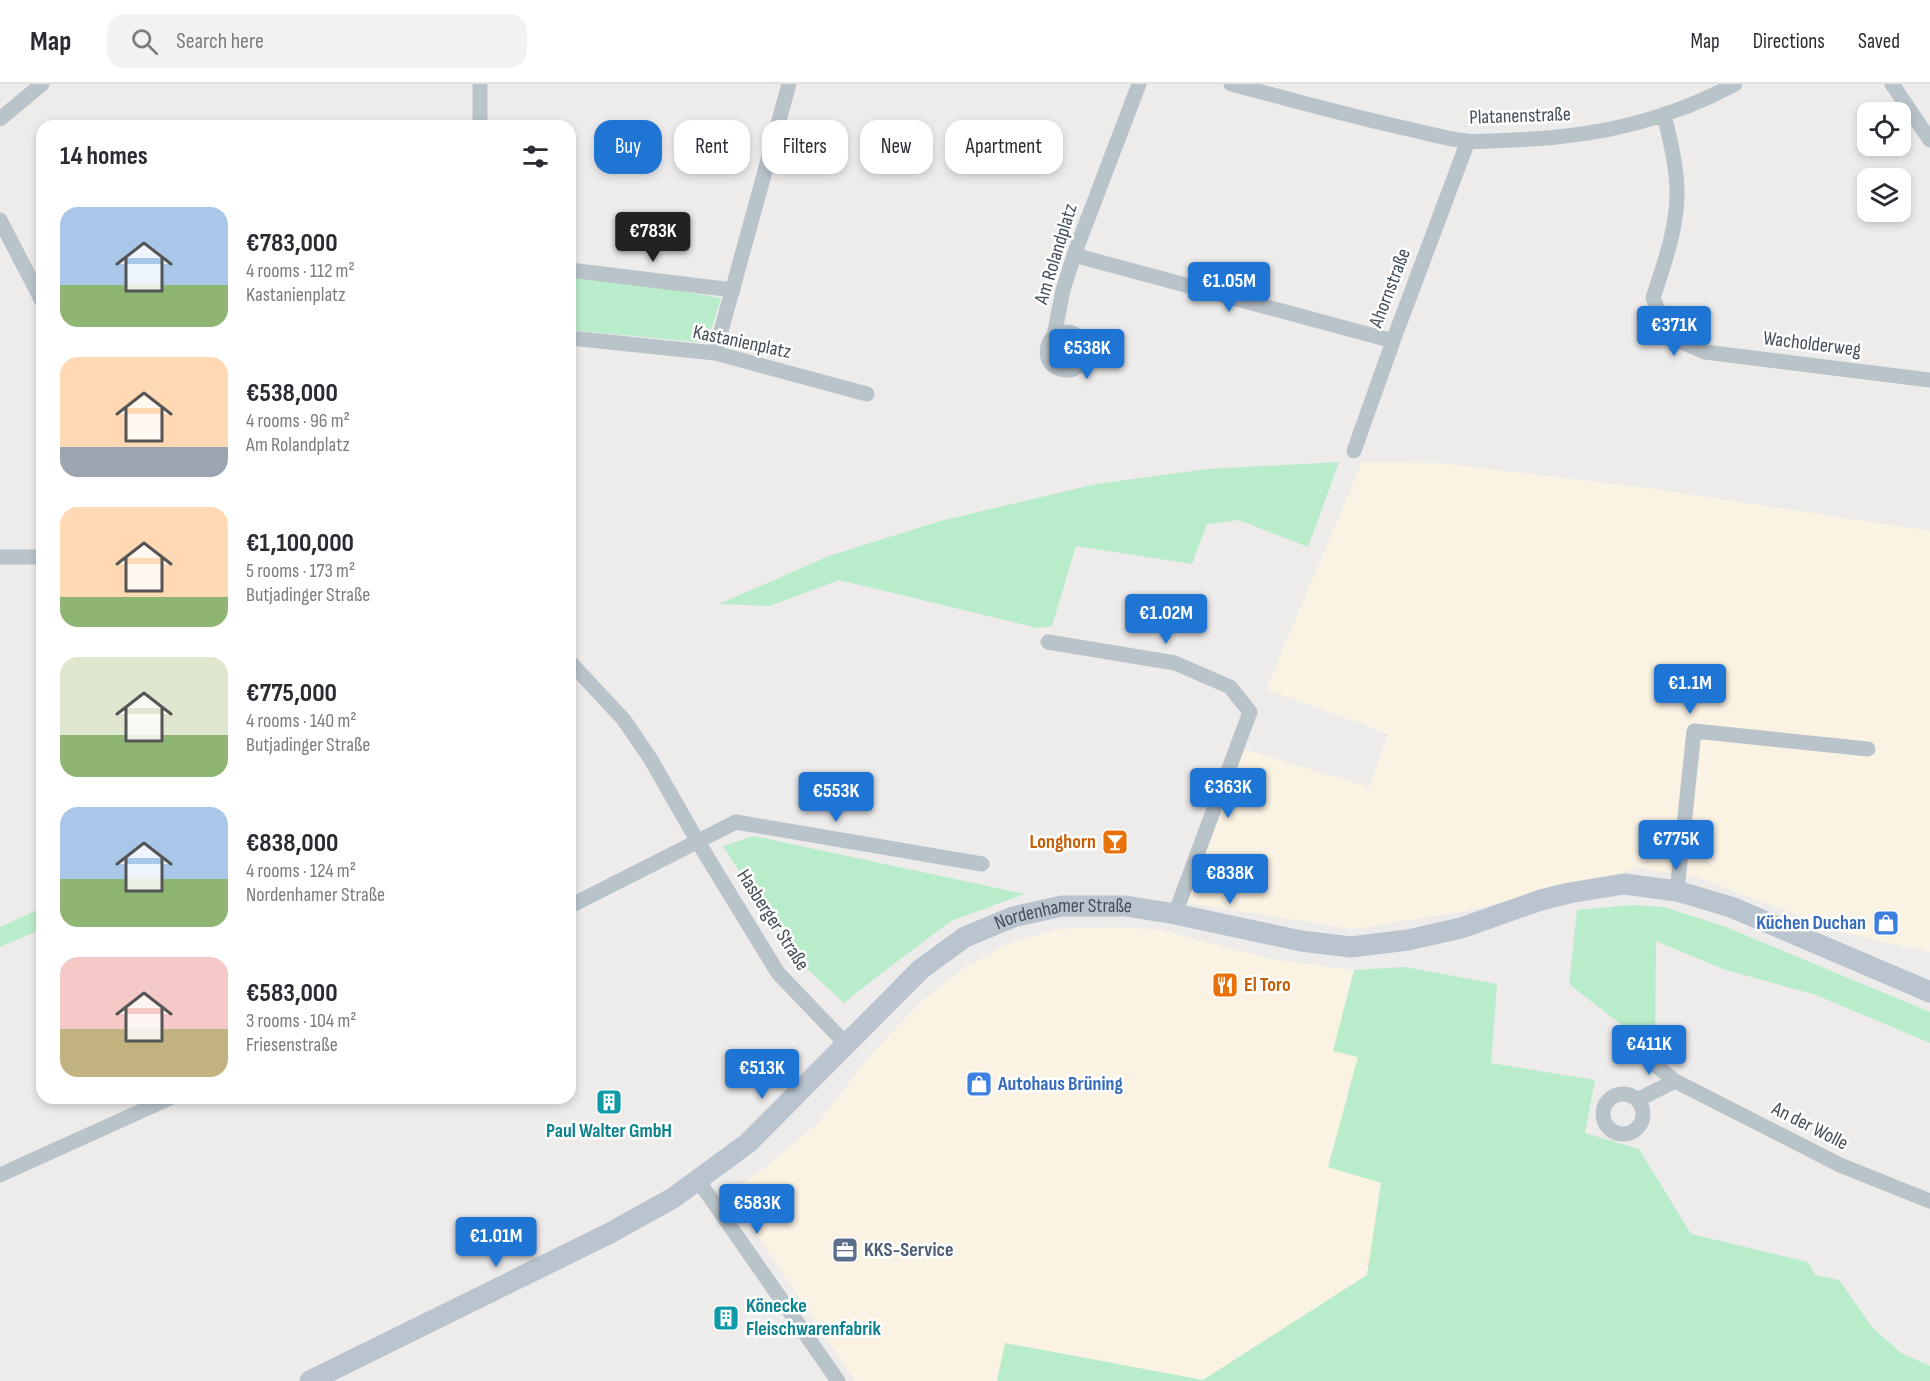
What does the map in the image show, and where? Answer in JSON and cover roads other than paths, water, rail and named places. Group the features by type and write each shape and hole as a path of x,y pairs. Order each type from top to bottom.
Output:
{"street":[{"path":"0,119 42,84"},
{"path":"480,84 480,120"},
{"path":"716,353 789,84"},
{"name":"Am Rolandplatz","path":"1054,336 1062,290 1138,84"},
{"name":"Platanenstraße","path":"1231,84 1379,123 1468,141 1524,140 1579,135 1612,129 1664,114 1735,84"},
{"path":"1892,84 1930,140"},
{"name":"Wacholderweg","path":"1664,114 1674,162 1677,194 1671,239 1653,298 1670,337 1705,352 1930,380"},
{"name":"Ahornstraße","path":"1354,451 1468,141"},
{"path":"0,220 36,287"},
{"path":"1074,255 1393,341"},
{"path":"576,271 733,290"},
{"name":"Kastanienplatz","path":"576,339 716,353 867,394"},
{"path":"0,557 36,557"},
{"path":"1048,642 1175,663 1230,687 1250,712 1174,914"},
{"name":"Hasberger Straße","path":"576,668 624,720 650,758 778,973 845,1043"},
{"path":"1677,891 1694,731 1868,749"},
{"path":"576,903 736,822 982,864"},
{"name":"Nordenhamer Straße","path":"310,1381 610,1233 673,1198 748,1143 921,969 965,937 1013,917 1062,906 1125,906 1301,941 1351,947 1408,940 1461,928 1541,900 1624,884 1677,891 1731,907 1930,992"},
{"name":"An der Wolle","path":"1650,1061 1675,1081 1840,1165 1930,1202"},
{"path":"1637,1100 1675,1081"},
{"path":"0,1175 157,1104"},
{"path":"698,1180 838,1381"}],"place":[{"name":"Longhorn","path":"1115,842"},
{"name":"Küchen Duchan","path":"1886,923"},
{"name":"El Toro","path":"1225,985"},
{"name":"Autohaus Brüning","path":"979,1084"},
{"name":"Paul Walter GmbH","path":"609,1102"},
{"name":"KKS-Service","path":"845,1250"},
{"name":"Könecke Fleischwarenfabrik","path":"726,1318"}]}
